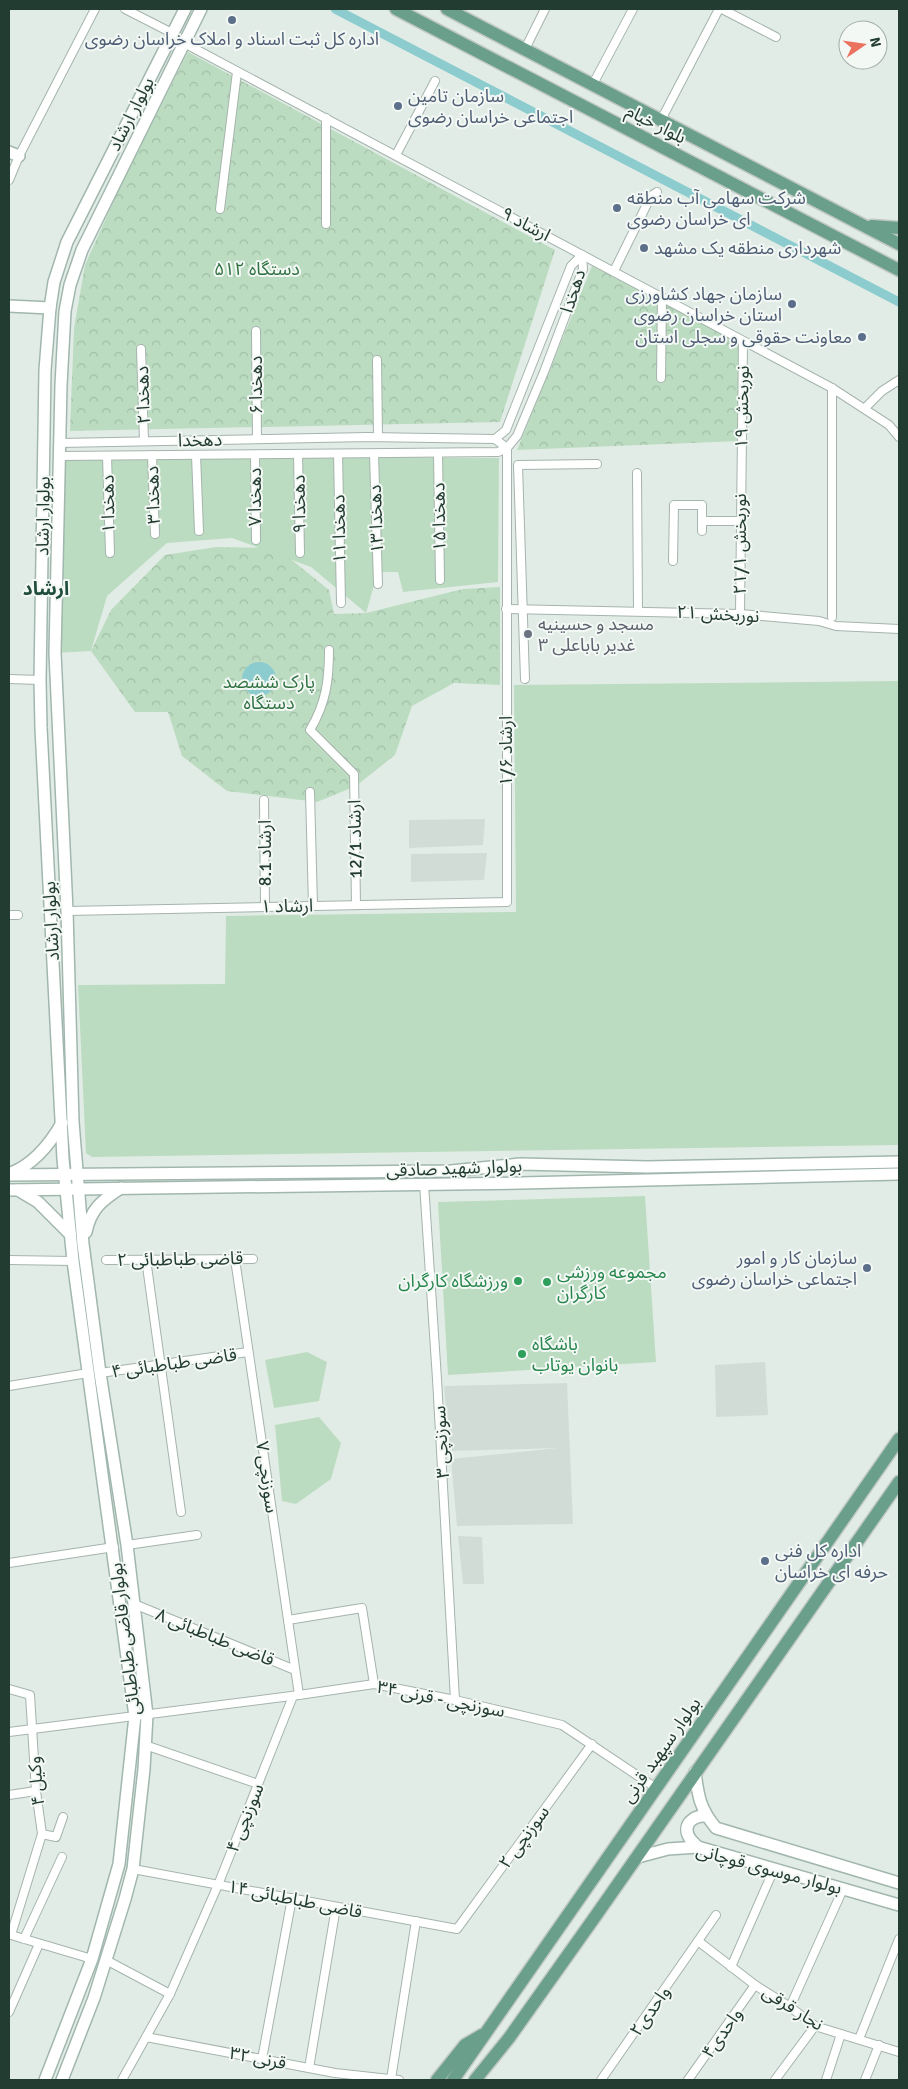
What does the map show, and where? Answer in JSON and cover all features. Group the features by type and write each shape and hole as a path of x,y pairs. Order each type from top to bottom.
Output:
{"main road":[{"name":"بولوار ارشاد","path":"66,1189 40,680 45,370 50,308 54,282 67,242 185,9"},
{"name":"بولوار ارشاد","path":"79,1188 74,1122 56,675 61,385 65,311 70,285 82,250 201,9"},
{"name":"بلوار خیام","path":"396,9 899,270"},
{"name":"بلوار خیام","path":"450,10 899,244"},
{"path":"859,223 899,228"},
{"path":"9,306 50,308"},
{"path":"42,556 58,558"},
{"path":"9,1175 30,1163 53,1139 62,1123"},
{"name":"بولوار شهید صادقی","path":"9,1175 451,1171 520,1164 648,1167 899,1162"},
{"path":"520,1164 521,1183"},
{"name":"بولوار شهید صادقی","path":"13,1190 521,1183 899,1174"},
{"name":"بولوار قاضی طباطبائی","path":"45,2080 92,1959 119,1864 141,1716 134,1604 127,1545 100,1374 83,1244 79,1188"},
{"path":"83,1244 89,1217 108,1197 122,1188"},
{"name":"بولوار قاضی طباطبائی","path":"62,2080 106,1960 133,1869 139,1825 145,1745 88,1373 73,1261 66,1189"},
{"path":"13,1190 38,1202 70,1234"},
{"name":"بولوار سپهبد قرنی","path":"453,2080 899,1440"},
{"path":"475,2080 509,2038 638,1857 695,1772 899,1482"},
{"name":"بولوار موسوی قوچانی","path":"695,1772 699,1801 706,1816 716,1828 899,1883"},
{"path":"698,1847 689,1836 687,1830 693,1818 706,1816"},
{"name":"بولوار موسوی قوچانی","path":"638,1857 668,1849 698,1847 899,1904"},
{"path":"437,2080 465,2045 489,2029 503,2038 509,2038"}],"street":[{"path":"9,180 14,154 64,70 95,9"},
{"path":"125,9 172,33"},
{"path":"525,49 544,9"},
{"path":"593,84 633,9"},
{"path":"660,120 721,9 776,36"},
{"name":"ارشاد ۹","path":"184,43 582,255 614,270 832,388 865,408 888,425 899,437"},
{"path":"220,209 237,72"},
{"path":"396,155 435,81"},
{"path":"326,118 326,224"},
{"path":"614,270 651,196 657,192"},
{"name":"دهخدا","path":"60,443 378,437 495,439 506,430 571,266 582,255"},
{"name":"دهخدا","path":"60,456 498,452 507,448 517,436 544,372 582,269 582,255"},
{"path":"662,297 662,378"},
{"name":"دهخدا ۶","path":"256,331 257,439"},
{"name":"نوربخش ۱۹","path":"741,473 743,341"},
{"name":"دهخدا ۲","path":"141,349 144,441"},
{"path":"377,360 378,437"},
{"path":"865,408 882,391 899,380"},
{"path":"832,388 832,617"},
{"path":"495,439 507,448"},
{"name":"ارشاد ۱/۶","path":"507,448 507,902"},
{"name":"دهخدا ۱۵","path":"438,453 440,580"},
{"name":"دهخدا ۱۱","path":"338,454 341,603"},
{"name":"دهخدا ۱۳","path":"374,454 378,584"},
{"name":"دهخدا ۳","path":"152,455 155,534"},
{"path":"196,455 199,532"},
{"name":"دهخدا ۷","path":"255,455 256,540"},
{"name":"دهخدا ۹","path":"298,455 300,553"},
{"name":"دهخدا ۱","path":"107,456 110,553"},
{"path":"525,679 518,465 598,464"},
{"path":"637,473 638,611"},
{"name":"نوربخش ۲۱/۱","path":"740,614 741,473"},
{"path":"673,561 674,505 702,505 702,531"},
{"path":"702,521 741,521"},
{"name":"نوربخش ۲۱","path":"506,605 523,609 740,614 819,622 836,626 899,629"},
{"name":"ارشاد 12/1","path":"330,650 330,672 325,697 320,712 310,730 354,774 356,905"},
{"path":"9,679 40,680"},
{"path":"310,792 313,906"},
{"name":"ارشاد 8.1","path":"264,800 265,907"},
{"name":"ارشاد ۱","path":"67,911 507,902"},
{"path":"9,915 18,915"},
{"name":"سوزنچی ۳","path":"424,1184 438,1379 455,1700"},
{"name":"قاضی طباطبائی ۲","path":"106,1260 253,1258"},
{"path":"146,1259 181,1512"},
{"name":"سوزنچی ۷","path":"235,1259 296,1670 296,1696"},
{"path":"9,1260 73,1261"},
{"name":"قاضی طباطبائی ۴","path":"100,1374 248,1352"},
{"path":"9,1386 88,1373"},
{"path":"127,1545 198,1535"},
{"path":"9,1563 114,1547"},
{"name":"قاضی طباطبائی ۸","path":"134,1604 296,1670"},
{"path":"288,1620 362,1608 374,1684"},
{"name":"سوزنچی - قرنی ۳۴","path":"9,1732 296,1696 374,1684 455,1700 562,1725 656,1788"},
{"name":"وکيل ۴","path":"9,1689 30,1695 36,1791 42,1834"},
{"name":"سوزنچی ۴","path":"122,2080 170,1994 218,1885 258,1784 296,1696"},
{"name":"سوزنچی ۲","path":"457,1929 592,1744"},
{"path":"145,1745 258,1784"},
{"path":"9,1795 36,1791"},
{"path":"63,1817 56,1837 42,1834 11,1935 92,1959"},
{"path":"24,1939 62,1857"},
{"name":"قاضی طباطبائی ۱۴","path":"133,1869 457,1929"},
{"path":"731,1967 774,1869"},
{"path":"790,2007 843,1889"},
{"path":"262,2059 292,1898"},
{"path":"309,2068 336,1907"},
{"name":"واحدی۲","path":"601,2080 716,1915"},
{"path":"395,2080 416,1921"},
{"path":"859,2039 899,1939"},
{"name":"نجار قرقی","path":"698,1941 755,1985 790,2007 815,2026 899,2052"},
{"path":"9,2012 39,1944"},
{"path":"106,1960 170,1994"},
{"name":"واحدی۴","path":"688,2080 755,1985"},
{"path":"775,2080 815,2026"},
{"path":"826,2080 842,2034"},
{"name":"قرنی ۳۲","path":"146,2037 309,2068 334,2076 395,2080"},
{"path":"864,2080 879,2046"}],"shaded area":[{"path":"485,819 483,845 409,848 409,820"},
{"path":"487,853 484,880 411,882 411,854"},
{"path":"765,1362 768,1415 716,1417 715,1365"},
{"path":"567,1383 573,1524 457,1526 451,1459 558,1448 450,1451 444,1386"},
{"path":"458,1536 482,1537 484,1584 463,1584"}],"green space":[{"name":"۵۱۲ دستگاه","path":"188,52 555,250 500,422 70,431 74,328 85,265 119,189"},
{"path":"592,266 740,342 740,441 517,450"},
{"path":"60,456 499,458 498,582 403,592 398,572 378,572 366,613 311,567 232,538 167,543 107,596 91,651 55,653"},
{"name":"پارک‌ ششصد دستگاه","path":"216,547 277,548 329,590 334,614 366,613 463,589 500,587 500,685 454,683 412,706 395,755 356,786 317,802 227,791 182,756 168,712 135,712 91,651 111,610 165,555"},
{"path":"899,681 899,1145 92,1157 86,1153 78,985 225,984 226,916 516,912 514,685"},
{"name":"مجموعه ورزشی کارگران","path":"645,1196 656,1362 448,1375 438,1202"},
{"path":"307,1352 327,1362 319,1401 274,1408 265,1360"},
{"path":"319,1417 341,1443 331,1479 296,1504 282,1501 275,1425"}],"water":[{"path":"259,662 271,667 276,679 271,691 259,696 247,691 242,679 247,667"}],"waterway":[{"path":"335,9 899,302"}],"place":[{"name":"اداره کل ثبت اسناد و املاک خراسان رضوی","path":"232,20"},
{"name":"سازمان تامین اجتماعی خراسان رضوی","path":"398,106"},
{"name":"شرکت سهامی آب منطقه ای خراسان رضوی","path":"617,208"},
{"name":"شهرداری منطقه یک مشهد","path":"644,248"},
{"name":"سازمان جهاد کشاورزی استان خراسان رضوی","path":"792,304"},
{"name":"معاونت حقوقی و سجلی استان","path":"862,337"},
{"name":"مسجد و حسینیه غدیر باباعلی ۳","path":"528,634"},
{"name":"سازمان کار و امور اجتماعی خراسان رضوی","path":"867,1268"},
{"name":"ورزشگاه کارگران","path":"518,1281"},
{"name":"مجموعه ورزشی کارگران","path":"547,1282"},
{"name":"باشگاه بانوان یوتاب","path":"522,1354"},
{"name":"اداره کل فنی حرفه ای خراسان","path":"765,1561"}],"district":[{"name":"ارشاد","path":"46,589"}]}
